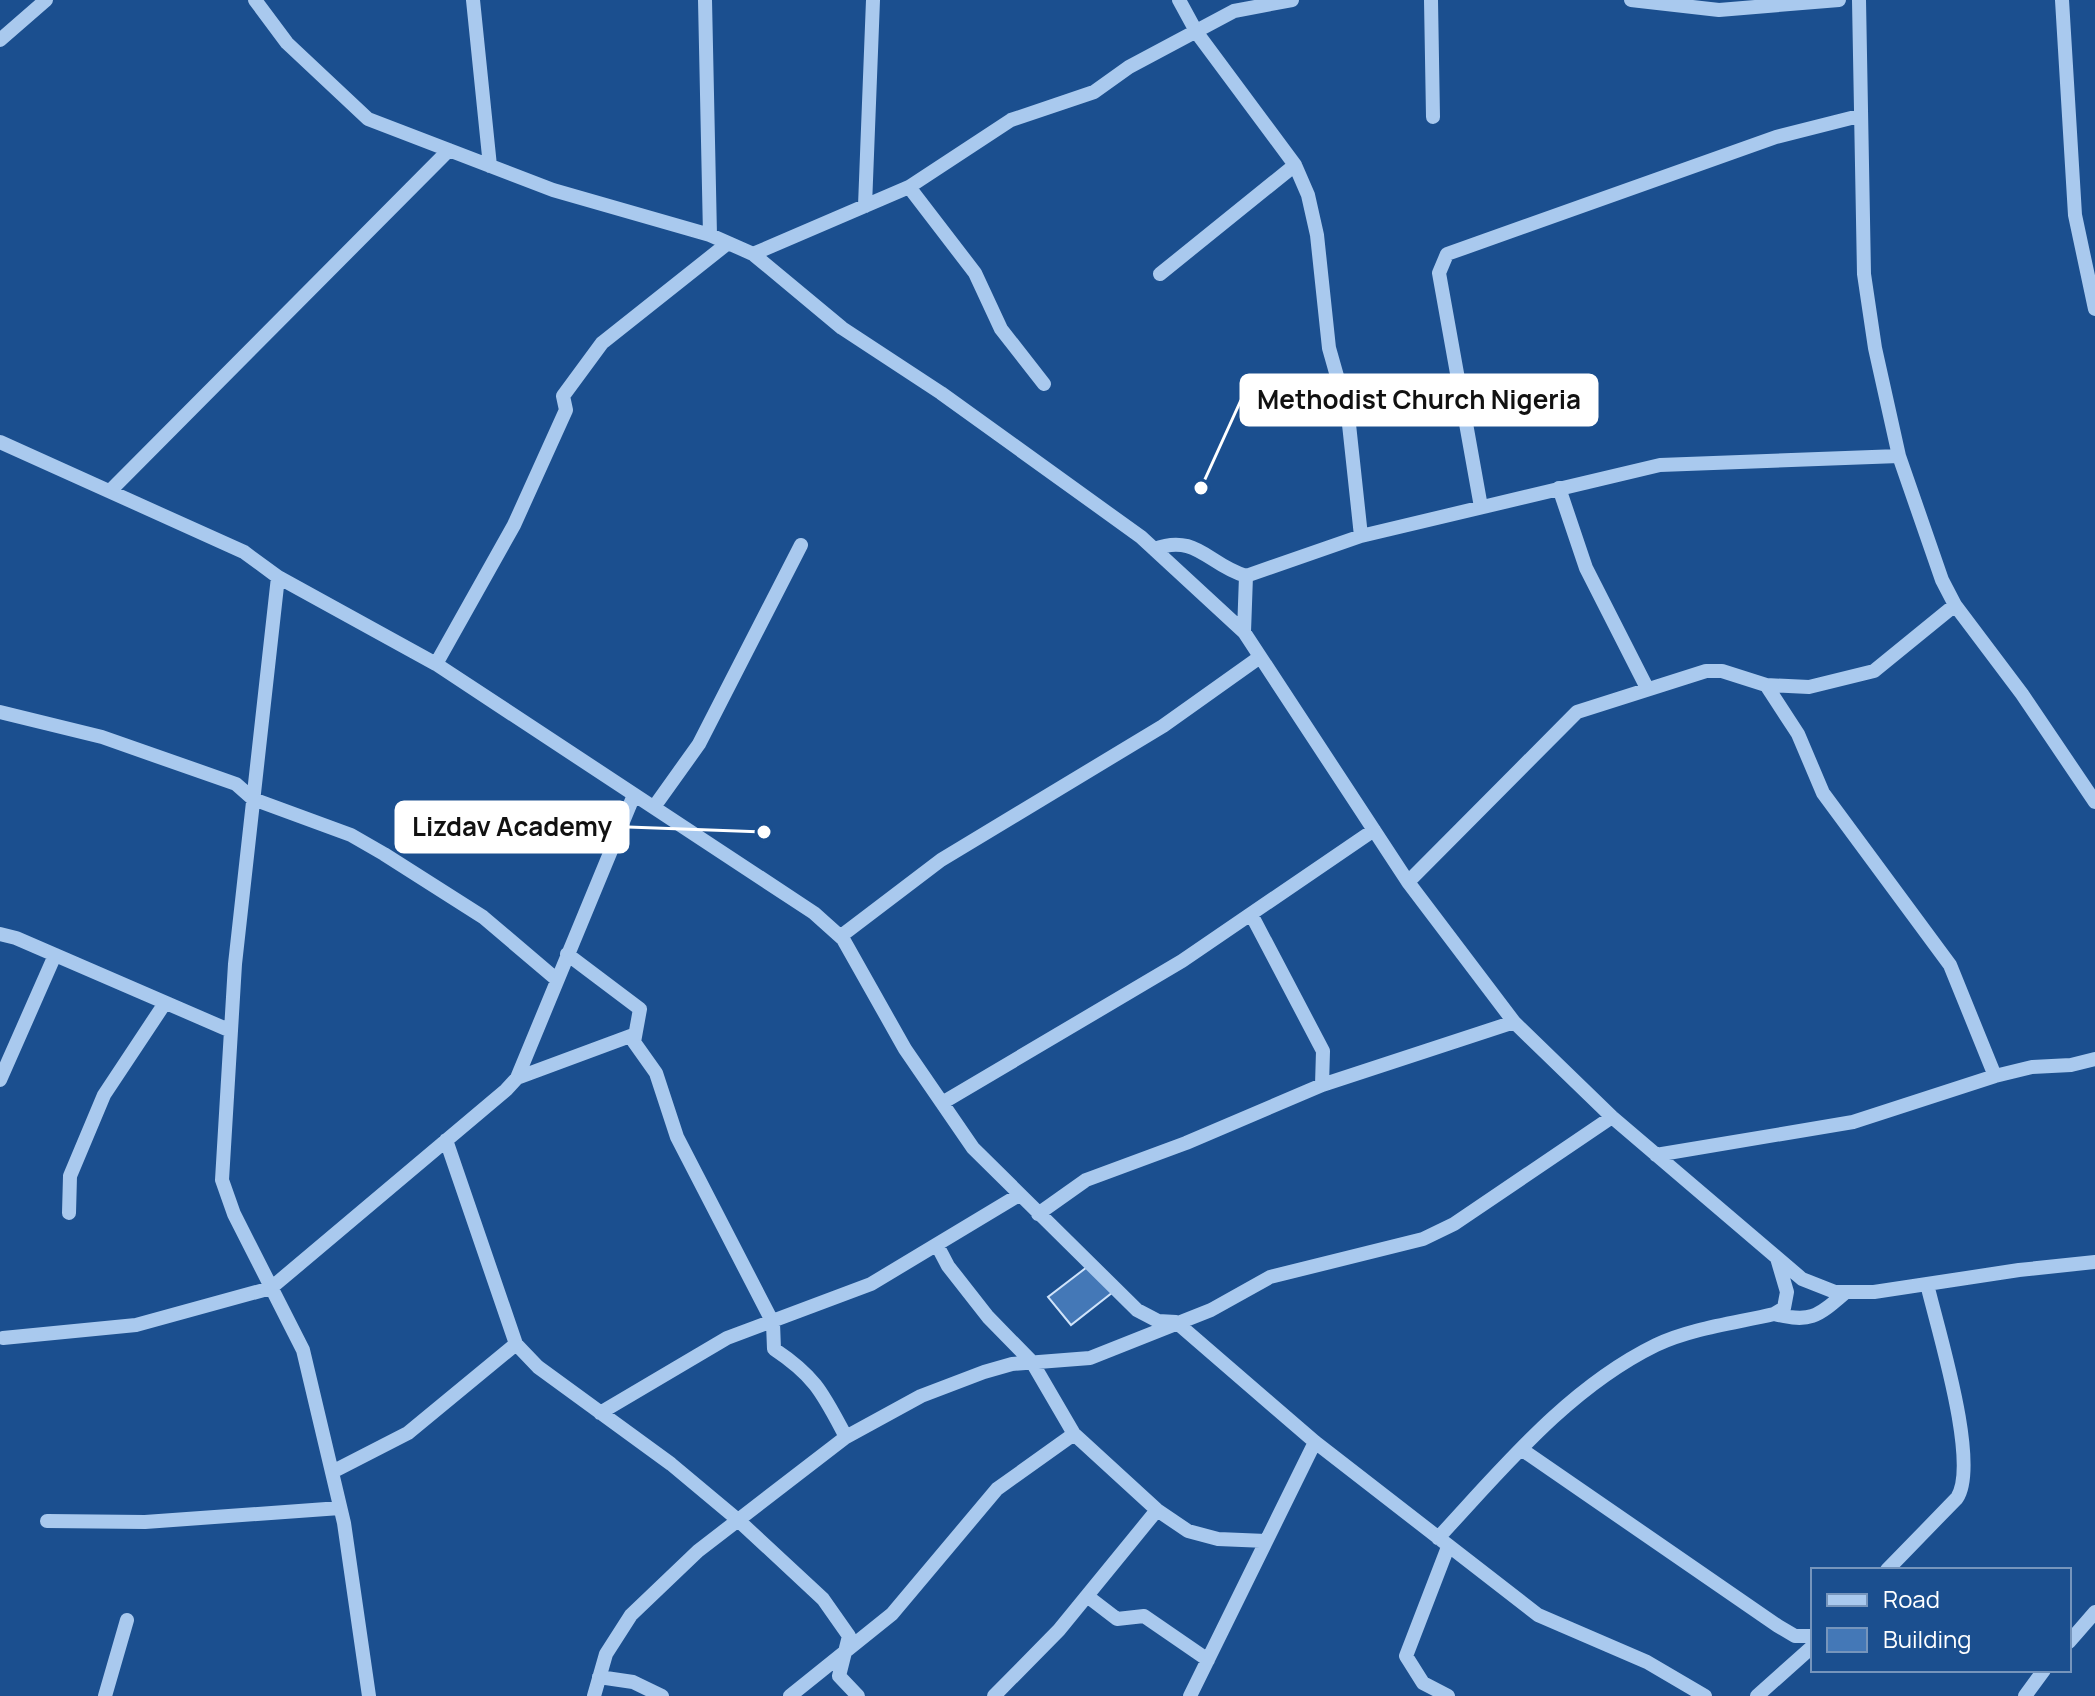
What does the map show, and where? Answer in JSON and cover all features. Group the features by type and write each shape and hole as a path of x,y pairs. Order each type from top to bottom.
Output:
{"street":[{"path":"0,40 46,0"},
{"path":"255,0 287,43 368,119 553,190 710,235 753,254 842,328 941,393 1154,549 1244,632 1408,882 1514,1022 1612,1117 1802,1279 1835,1292 1846,1292 2095,1262"},
{"path":"473,0 490,166"},
{"path":"705,0 710,235"},
{"path":"865,206 873,0"},
{"path":"1179,0 1197,33 1295,165 1308,195 1317,235 1329,348 1348,415 1361,536"},
{"path":"753,254 909,187 1011,120 1094,92 1129,67 1234,11 1292,0"},
{"path":"1431,0 1433,117"},
{"path":"1631,0 1719,10 1839,0"},
{"path":"1859,0 1859,116 1865,178 1864,274 1875,348 1899,456 1942,580 1955,605 2022,694 2095,802"},
{"path":"2062,0 2075,215 2095,309"},
{"path":"1481,507 1439,273 1447,254 1776,137 1859,116"},
{"path":"110,491 449,150"},
{"path":"1160,274 1295,165"},
{"path":"909,187 975,273 1001,329 1044,384"},
{"path":"436,664 514,525 566,410 563,396 602,343 728,243"},
{"path":"0,442 244,552 278,577 436,664 814,913 841,936 905,1049 973,1148 1137,1310 1158,1321 1176,1322 1315,1442 1538,1615 1647,1662 1705,1696"},
{"path":"1154,549 1172,542 1193,546 1228,571 1246,576 1361,536 1660,465 1899,456"},
{"path":"1559,488 1586,568 1647,688"},
{"path":"654,807 699,744 801,545"},
{"path":"1244,632 1246,576"},
{"path":"278,577 231,1031 222,1180 234,1214 303,1350 340,1508 369,1696"},
{"path":"1408,882 1577,712 1706,671 1722,671 1766,685 1809,687 1874,671 1955,605"},
{"path":"841,936 941,860 1163,726 1260,657"},
{"path":"1766,685 1798,734 1823,793 1950,965 1995,1076"},
{"path":"0,712 102,737 236,784 253,799 351,835 483,917 556,979"},
{"path":"517,1078 634,795"},
{"path":"942,1103 1182,961 1374,830"},
{"path":"1251,914 1323,1051 1322,1085"},
{"path":"0,934 231,1031"},
{"path":"567,954 636,1004 639,1016 633,1035 656,1073 677,1137 773,1323 774,1349 804,1369 820,1389 846,1437"},
{"path":"0,1080 55,955"},
{"path":"69,1213 70,1176 104,1095 165,1003"},
{"path":"1038,1214 1086,1180 1186,1143 1322,1085 1514,1022"},
{"path":"3,1338 136,1325 271,1288 517,1078 633,1035"},
{"path":"1656,1155 1853,1122 1995,1076 2032,1067 2071,1065 2095,1059"},
{"path":"594,1696 606,1654 631,1615 698,1551 846,1437 921,1396 984,1372 1032,1362 1090,1358 1211,1310 1270,1277 1423,1239 1454,1224 1612,1117"},
{"path":"446,1140 516,1344 531,1361 671,1464 738,1520 823,1599 849,1636 839,1676 858,1696"},
{"path":"600,1413 727,1338 871,1284 1019,1195"},
{"path":"937,1245 948,1266 988,1317 1032,1362 1074,1434 1157,1510 1188,1531 1218,1539 1266,1541"},
{"path":"1448,1696 1423,1683 1406,1656 1443,1542 1521,1449 1583,1393 1656,1345 1774,1314 1784,1308 1787,1292 1777,1258"},
{"path":"1889,1568 1957,1498 1964,1484 1960,1418 1927,1284"},
{"path":"1774,1314 1804,1321 1824,1311 1846,1292"},
{"path":"332,1472 408,1433 516,1344"},
{"path":"790,1696 848,1646 892,1614 997,1489 1074,1434"},
{"path":"1190,1696 1315,1442"},
{"path":"1521,1449 1778,1626 1795,1636 1811,1636"},
{"path":"47,1521 145,1522 340,1508"},
{"path":"994,1696 1087,1596 1157,1510"},
{"path":"1087,1596 1117,1619 1144,1616 1208,1660"},
{"path":"2071,1640 2095,1612"},
{"path":"105,1696 127,1620"},
{"path":"1757,1696 1811,1648"},
{"path":"2025,1696 2043,1672"},
{"path":"599,1677 633,1682 662,1696"}],"building":[{"path":"1091,1264 1113,1292 1071,1325 1048,1297"}],"place":[{"name":"Methodist Church Nigeria","path":"1201,488"},
{"name":"Lizdav Academy","path":"764,832"}]}
